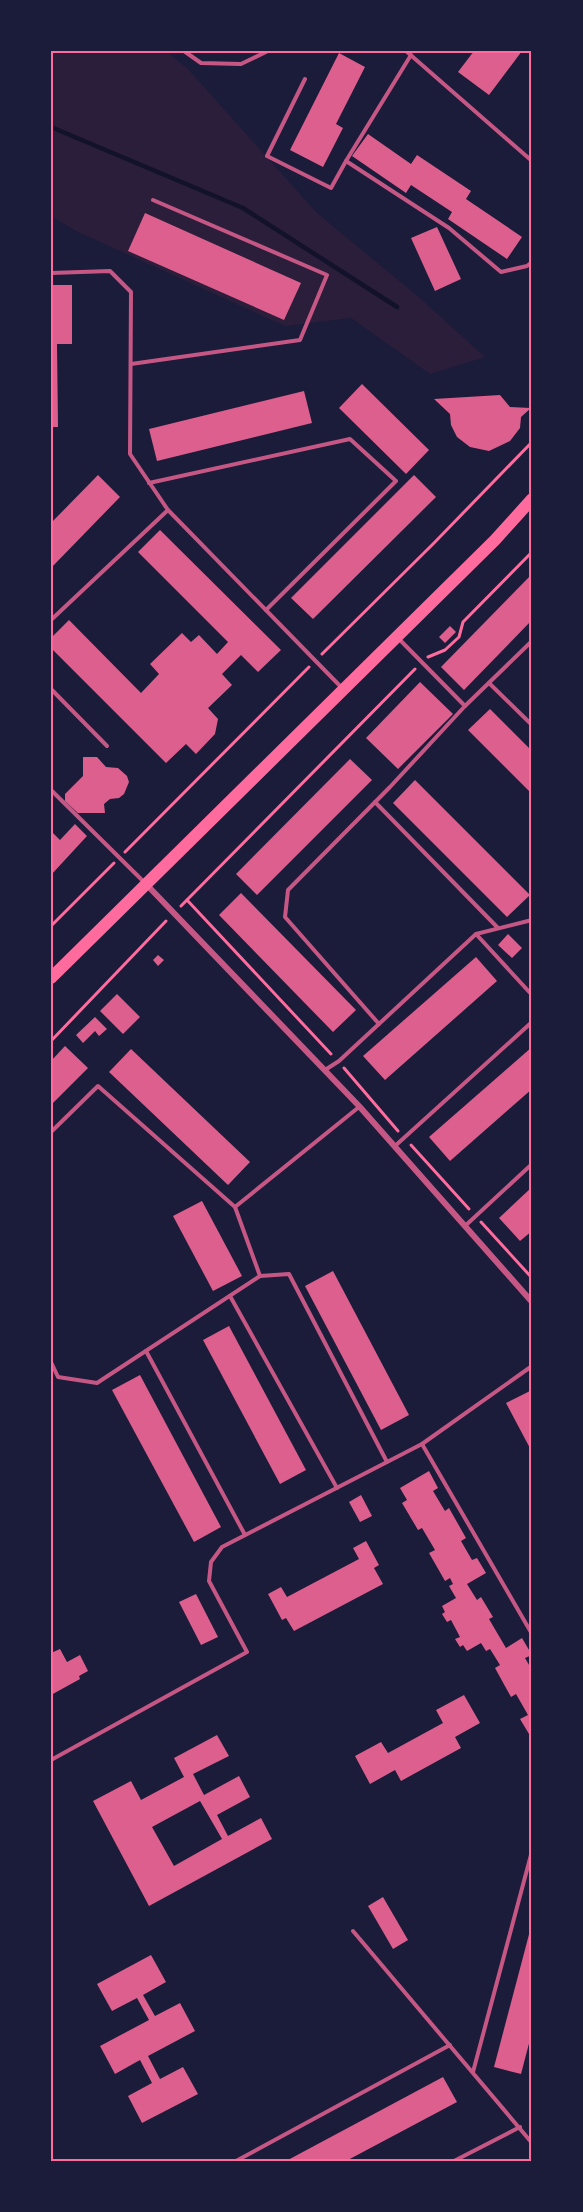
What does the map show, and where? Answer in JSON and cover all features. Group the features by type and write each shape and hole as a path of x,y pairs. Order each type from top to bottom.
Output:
{"main road":[{"path":"51,978 495,540 532,499"}],"street":[{"path":"146,883 359,1106 532,1302"}],"lane":[{"path":"184,51 201,63 241,64 268,51"},
{"path":"406,51 532,161"},
{"path":"305,79 267,156 331,188 411,55"},
{"path":"346,162 449,228 501,272 527,266 532,262"},
{"path":"131,364 300,340 327,275 153,200"},
{"path":"51,273 110,271 131,291 130,454 168,510 343,689"},
{"path":"149,483 350,439 396,481 266,610"},
{"path":"51,620 168,510"},
{"path":"397,636 465,706"},
{"path":"379,1024 285,917 288,890 465,706 532,641"},
{"path":"489,683 532,725"},
{"path":"51,689 107,746"},
{"path":"51,790 146,883"},
{"path":"375,802 499,928"},
{"path":"325,1070 339,1061 476,934 532,920"},
{"path":"476,934 532,995"},
{"path":"395,1146 532,1022"},
{"path":"51,1132 98,1086 235,1207 260,1276"},
{"path":"235,1207 359,1106"},
{"path":"465,1226 532,1164"},
{"path":"51,1362 53,1371 58,1377 97,1383 260,1276 289,1274 387,1462"},
{"path":"230,1296 337,1488"},
{"path":"146,1351 245,1535"},
{"path":"51,1760 247,1652 209,1581 211,1562 222,1547 422,1444 532,1366"},
{"path":"422,1444 532,1634"},
{"path":"473,2072 532,1851"},
{"path":"353,1931 532,2143"},
{"path":"236,2161 450,2045"},
{"path":"454,2161 520,2127"}],"path":[{"path":"51,926 532,442"},
{"path":"51,1041 174,913 431,654 445,650 459,637 463,622 532,552"},
{"path":"187,900 339,1061 404,1138 532,1278"}],"shaded area":[{"path":"51,51 165,51 187,68 317,213 420,298 485,357 430,374 351,318 285,326 76,231 51,216"}],"building":[{"path":"474,51 522,51 489,95 458,72"},
{"path":"339,53 365,67 336,124 343,128 323,167 290,150"},
{"path":"368,134 411,164 417,155 471,191 466,199 522,237 507,259 448,219 452,212 411,185 406,193 352,156"},
{"path":"145,213 301,283 284,320 128,251"},
{"path":"437,227 461,279 435,291 411,238"},
{"path":"51,285 72,285 72,344 57,344 58,427 51,427"},
{"path":"362,384 429,450 406,474 339,408"},
{"path":"304,391 312,423 157,461 149,429"},
{"path":"500,395 510,407 531,408 521,417 520,428 510,441 489,451 470,447 457,437 451,425 450,414 434,399"},
{"path":"98,475 120,497 51,568 51,523"},
{"path":"414,475 436,497 313,619 291,598"},
{"path":"160,530 281,650 258,672 241,655 222,674 232,685 208,708 218,719 215,734 196,754 186,744 166,763 51,648 51,638 69,620 141,693 159,674 150,664 182,633 191,642 199,635 217,654 228,642 138,552"},
{"path":"532,574 532,620 464,690 441,667"},
{"path":"450,626 456,632 445,643 439,637"},
{"path":"420,682 453,714 398,769 366,738"},
{"path":"490,709 532,751 532,794 468,730"},
{"path":"83,757 97,757 106,767 118,768 127,776 129,782 124,794 104,804 105,813 78,813 65,801 65,794 83,776"},
{"path":"350,759 372,780 257,895 236,874"},
{"path":"415,780 530,895 507,917 393,803"},
{"path":"75,824 87,836 51,875 51,831 60,840"},
{"path":"241,893 356,1010 333,1032 219,915"},
{"path":"508,934 522,948 512,958 498,945"},
{"path":"158,955 164,960 158,966 153,960"},
{"path":"476,957 497,981 385,1080 363,1056"},
{"path":"117,994 140,1017 123,1034 100,1011"},
{"path":"95,1017 107,1029 99,1036 95,1031 83,1043 76,1035"},
{"path":"65,1046 88,1068 51,1105 51,1061"},
{"path":"532,1047 532,1089 450,1161 429,1137"},
{"path":"131,1049 250,1162 228,1185 109,1072"},
{"path":"532,1187 532,1231 520,1241 499,1218"},
{"path":"202,1201 242,1276 213,1291 173,1216"},
{"path":"333,1271 409,1415 381,1430 305,1286"},
{"path":"229,1326 306,1470 280,1484 203,1340"},
{"path":"140,1375 221,1527 194,1542 112,1390"},
{"path":"532,1390 532,1452 506,1403"},
{"path":"429,1471 438,1488 433,1491 445,1511 449,1508 466,1538 461,1541 472,1560 477,1558 486,1573 467,1584 477,1600 481,1597 493,1617 489,1619 506,1648 522,1638 532,1655 525,1658 532,1670 532,1739 520,1719 528,1715 516,1694 511,1697 495,1668 500,1665 490,1649 486,1651 481,1643 467,1651 463,1645 460,1647 455,1639 460,1637 451,1620 447,1622 442,1614 445,1612 442,1606 456,1598 449,1586 453,1584 450,1578 445,1581 429,1553 435,1550 422,1528 418,1530 402,1503 407,1500 400,1488"},
{"path":"361,1495 372,1516 360,1522 349,1502"},
{"path":"366,1541 379,1565 374,1568 383,1584 294,1631 286,1618 282,1620 268,1594 281,1587 287,1597 359,1559 353,1548"},
{"path":"196,1594 218,1637 201,1645 179,1602"},
{"path":"60,1649 67,1662 80,1655 88,1671 79,1676 80,1679 51,1695 51,1653"},
{"path":"464,1695 480,1723 455,1737 461,1748 401,1781 395,1770 370,1784 355,1756 381,1742 388,1753 443,1723 436,1710"},
{"path":"217,1735 229,1756 193,1774 204,1795 239,1776 250,1797 217,1815 228,1836 261,1818 272,1839 149,1906 93,1801 131,1781 141,1800 184,1777 174,1758","holes":["200,1801 222,1839 174,1866 152,1827"]},
{"path":"383,1897 408,1940 393,1949 368,1906"},
{"path":"532,1923 532,2032 521,2074 494,2067"},
{"path":"151,1955 166,1982 143,1995 155,2016 180,2003 195,2031 148,2056 160,2079 183,2067 198,2094 142,2123 128,2096 152,2083 140,2060 115,2074 100,2046 149,2020 137,1998 112,2011 97,1984"},
{"path":"443,2077 457,2102 346,2161 286,2161"}],"waterway":[{"path":"51,127 243,208 397,307"}]}
